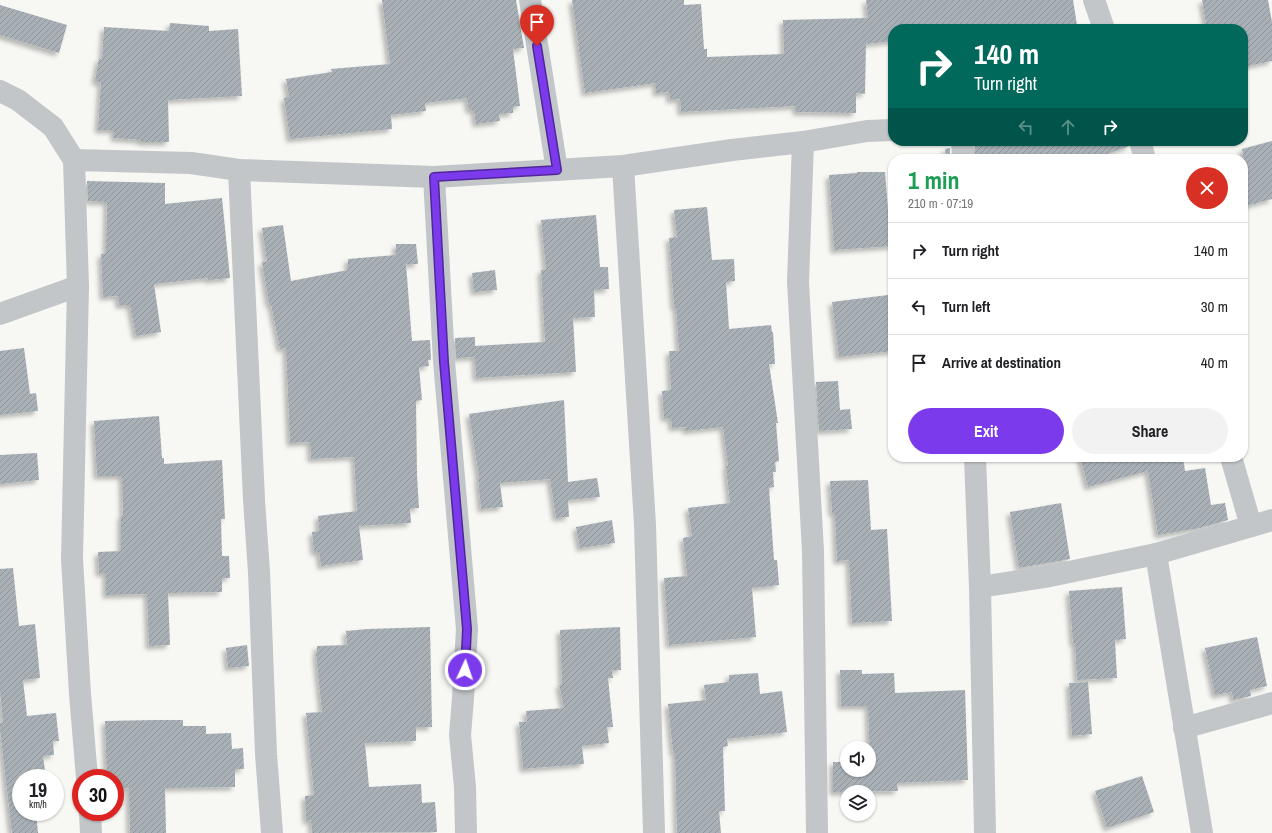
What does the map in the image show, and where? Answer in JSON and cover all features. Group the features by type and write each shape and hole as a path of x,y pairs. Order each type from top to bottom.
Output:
{"street":[{"path":"530,0 557,170"},
{"path":"1094,0 1102,24"},
{"path":"0,91 18,100 53,127 74,160 78,286 72,559 86,769"},
{"path":"74,160 191,163 239,170 434,177 623,166 732,150 803,142 867,131 888,130"},
{"path":"803,142 798,282 813,551 817,833"},
{"path":"623,166 645,525 654,833"},
{"path":"239,170 254,500 259,572 266,754 272,833"},
{"path":"434,177 444,362 467,629 460,735 465,787 466,833"},
{"path":"0,314 78,286"},
{"path":"975,462 980,587 985,833"},
{"path":"1232,462 1251,526"},
{"path":"980,587 1045,577 1156,554 1272,520"},
{"path":"1156,554 1202,833"},
{"path":"1184,728 1272,702"},
{"path":"90,821 91,833"}],"building":[{"path":"382,0 516,0 524,48 513,49 520,106 513,107 513,113 499,114 500,121 476,124 474,110 469,110 467,98 425,103 426,111 391,115 392,129 290,139 284,98 289,97 286,79 332,72 331,69 390,64"},
{"path":"572,0 684,0 684,5 701,4 704,49 707,49 707,57 784,54 783,20 868,18 866,0 1073,0 1077,24 888,24 888,42 866,44 865,94 856,93 856,113 796,112 796,106 681,112 680,99 670,100 669,92 656,93 656,83 585,93"},
{"path":"1202,0 1268,0 1272,22 1272,61 1248,66 1248,24 1206,24"},
{"path":"0,5 67,25 59,53 0,35"},
{"path":"170,23 209,26 209,31 238,29 242,96 168,100 169,142 141,142 141,140 114,138 114,130 98,130 101,83 95,81 99,58 102,60 104,27 169,31"},
{"path":"1272,141 1272,199 1248,206 1248,154 1243,154 1242,149"},
{"path":"975,146 1129,146 1107,154 975,154"},
{"path":"950,148 950,154 946,154 945,149"},
{"path":"885,172 888,210 888,246 834,250 829,175"},
{"path":"87,181 165,183 165,204 222,198 230,278 208,280 208,278 154,284 161,332 136,336 130,305 119,305 118,296 103,297 101,254 106,254 107,202 88,201"},
{"path":"707,207 712,260 734,259 735,281 726,282 729,329 771,325 773,332 775,364 769,364 778,423 776,423 779,461 775,462 776,472 773,472 774,487 769,488 774,560 777,560 779,585 752,588 756,637 669,645 664,578 687,576 683,538 692,536 688,508 730,503 726,466 728,466 723,427 686,431 686,427 672,428 671,418 664,418 662,391 671,390 669,351 679,351 669,238 677,237 674,210"},
{"path":"596,215 600,267 608,267 609,289 594,290 595,317 573,318 576,372 476,378 475,357 456,358 455,338 475,337 475,346 545,342 541,270 546,270 541,220"},
{"path":"283,225 291,281 348,270 348,259 396,255 396,244 416,244 418,264 406,264 412,341 430,340 431,360 428,360 429,366 419,367 422,400 416,401 419,508 410,508 411,523 359,526 363,560 321,566 319,552 314,552 312,532 319,531 318,516 357,511 354,457 311,459 310,442 290,443 286,348 280,349 271,304 269,304 262,262 267,262 262,228"},
{"path":"495,270 497,290 474,292 472,273"},
{"path":"888,295 888,352 839,357 832,302"},
{"path":"24,348 30,394 36,393 38,411 0,415 0,351"},
{"path":"838,381 840,410 850,409 852,429 819,431 816,382"},
{"path":"564,400 568,482 597,478 600,497 568,500 569,517 556,518 550,479 500,483 503,507 481,509 479,477 469,414"},
{"path":"159,416 162,458 164,458 164,464 222,460 225,519 221,519 222,556 229,556 230,578 222,578 222,592 168,593 170,645 149,646 147,594 106,595 106,573 99,573 98,552 121,551 121,516 123,515 122,476 97,476 94,421"},
{"path":"37,453 39,480 0,484 0,455"},
{"path":"1081,462 1184,462 1185,471 1205,468 1211,505 1225,503 1228,520 1200,528 1158,535 1148,471 1088,487"},
{"path":"868,480 871,530 887,529 892,621 852,623 849,560 837,561 835,513 832,513 830,481"},
{"path":"1061,503 1070,559 1019,568 1010,512"},
{"path":"612,520 615,543 580,548 576,527"},
{"path":"13,568 19,626 35,624 40,678 23,680 27,716 56,713 59,741 53,741 54,755 43,756 45,769 12,769 12,821 37,821 38,833 12,833 0,730 0,723 3,723 0,691 0,569"},
{"path":"1122,587 1126,639 1115,640 1117,678 1077,680 1075,643 1073,643 1069,591"},
{"path":"430,627 432,727 416,727 416,741 365,743 369,787 421,784 422,803 435,802 437,832 312,833 311,820 306,821 305,796 314,795 306,713 322,712 316,654 317,646 347,645 346,631"},
{"path":"620,627 621,670 612,670 613,678 608,678 613,727 607,727 609,743 582,746 584,764 523,769 519,722 527,722 526,711 564,708 559,685 562,684 560,630"},
{"path":"1257,637 1267,686 1250,690 1251,696 1233,700 1232,692 1215,695 1205,648"},
{"path":"247,645 249,666 228,668 226,648"},
{"path":"840,670 862,670 862,674 894,673 895,693 965,690 968,780 897,783 898,791 876,791 876,785 840,785 840,792 833,792 833,762 840,762 840,777 876,777 876,741 869,741 868,706 841,706"},
{"path":"758,673 760,694 782,691 787,732 727,739 728,746 723,747 725,811 719,811 721,833 677,833 675,752 673,752 668,704 706,700 704,685 729,682 729,675"},
{"path":"1088,682 1092,734 1072,736 1069,683"},
{"path":"183,720 183,726 206,726 206,734 231,733 232,749 243,748 244,769 235,769 235,787 165,788 166,833 130,833 129,788 124,788 124,769 107,769 105,721"},
{"path":"1142,776 1154,812 1107,828 1095,791"}],"route":[{"path":"465,670 467,629 444,362 434,177 557,170 537,46"}]}
